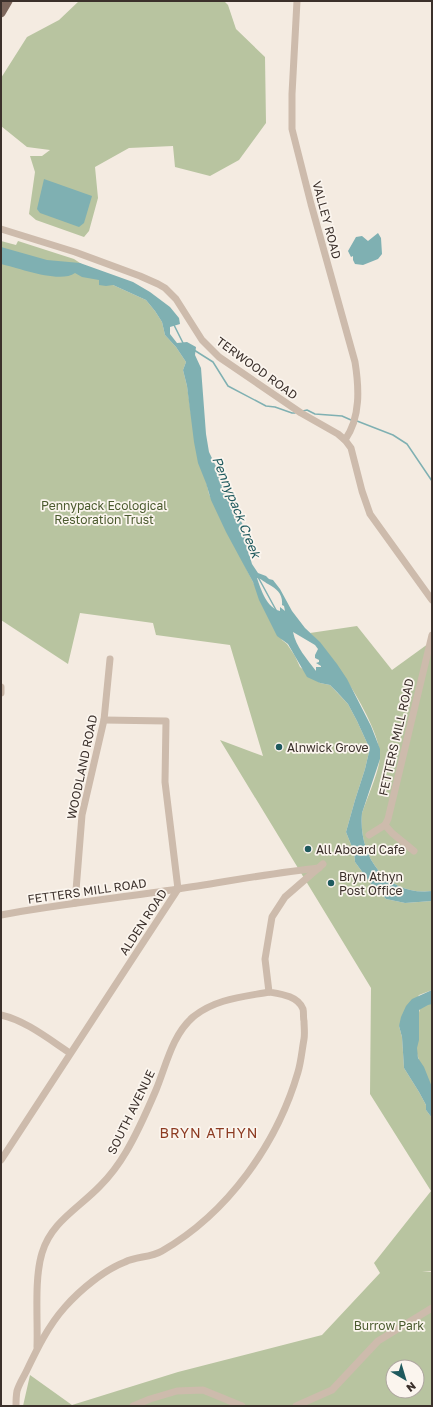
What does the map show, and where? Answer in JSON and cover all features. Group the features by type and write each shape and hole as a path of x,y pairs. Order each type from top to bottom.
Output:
{"street":[{"name":"VALLEY ROAD","path":"297,1 292,94 292,129 311,204 355,362 358,386 355,414 353,425 346,440"},
{"name":"TERWOOD ROAD","path":"1,229 87,256 140,276 165,288 176,299 198,334 213,352 294,409 346,440"},
{"path":"346,440 351,448 362,491 370,514 432,600"},
{"name":"FETTERS MILL ROAD","path":"385,825 388,819 432,635"},
{"name":"WOODLAND ROAD","path":"75,903 82,815 104,720 110,659"},
{"path":"1,687 1,693"},
{"name":"ALDEN ROAD","path":"1,1160 178,889 165,782 166,721 104,720"},
{"path":"369,835 385,825 392,833 414,851"},
{"name":"FETTERS MILL ROAD","path":"1,915 321,866 285,897 272,917 265,959 269,992"},
{"path":"16,1406 17,1391 37,1348 65,1307 87,1285 103,1274 124,1262 152,1256 186,1236 235,1190 255,1163 274,1132 289,1101 299,1071 305,1034 303,1010 300,1004 295,999 282,994 269,992"},
{"name":"SOUTH AVENUE","path":"37,1348 38,1271 42,1253 49,1236 67,1215 100,1186 120,1162 134,1138 181,1031 193,1018 208,1007 225,1000 269,992"},
{"path":"1,1015 13,1018 70,1053"},
{"path":"298,1405 332,1390 378,1341 432,1308"},
{"path":"133,1406 177,1391 203,1390 242,1406"}],"green space":[{"path":"79,1 224,1 228,5 236,29 265,57 266,123 239,160 210,176 175,167 173,146 129,148 95,167 98,198 89,231 84,237 36,220 29,214 35,172 30,156 42,156 50,150 27,147 1,126 1,78 27,37 59,20"},
{"path":"1,241 16,245 18,241 74,259 113,285 146,300 155,311 162,322 165,335 176,347 186,362 183,370 192,420 209,494 282,640 287,644 295,656 300,667 320,683 330,685 348,704 368,745 369,752 365,769 346,832 354,852 355,862 371,884 386,899 405,903 432,901 432,990 419,995 399,1026 402,1037 404,1068 419,1092 426,1105 426,1110 432,1118 432,1271 422,1272 432,1272 432,1406 23,1406 30,1375 72,1405 178,1372 322,1335 380,1273 374,1263 431,1191 370,1094 371,988 220,740 263,756 230,645 156,635 153,623 80,613 68,664 1,620"},
{"path":"357,626 392,670 432,641 432,891 416,891 401,887 389,880 378,870 370,858 365,844 362,829 362,813 379,763 380,757 378,744 373,728 354,691 330,657 310,633"},
{"path":"432,998 432,1105 413,1040 420,1008"}],"water":[{"path":"44,179 92,196 84,223 79,227 40,213 37,209"},
{"path":"378,233 381,238 382,254 378,259 363,265 355,264 353,256 351,257 348,251 356,237 362,236 368,241"},
{"path":"1,247 47,260 80,263 133,282 150,292 170,307 179,318 180,324 170,327 170,334 177,343 187,342 196,347 195,355 201,368 206,434 209,452 226,487 226,497 231,502 243,525 252,564 258,573 273,580 280,589 292,611 305,628 320,642 337,664 347,679 371,726 380,749 380,759 362,813 362,829 370,858 378,870 389,880 401,887 416,891 432,891 432,901 405,903 386,899 371,884 355,862 354,852 346,832 365,769 369,752 368,745 348,704 330,685 320,683 307,677 288,644 277,636 259,600 253,582 226,532 211,500 198,463 187,386 183,370 186,362 176,347 165,335 162,322 155,311 146,300 113,285 99,285 99,280 82,277 75,273 60,277 50,276 28,272 1,264","holes":["257,578 279,592 285,611 280,607 280,611 271,606 263,593","293,632 315,645 318,649 315,658 319,660 319,662 316,663 321,667 316,667 316,671 299,648"]},
{"path":"432,990 432,1004 419,1010 419,1040 417,1048 418,1058 424,1067 432,1087 432,1118 426,1110 426,1105 419,1092 404,1068 402,1037 399,1026 406,1006 412,999"}],"waterway":[{"name":"Pennypack Creek","path":"174,325 183,343"},
{"path":"194,350 213,362 228,386 266,406 295,413"},
{"path":"303,411 307,410 315,414 342,416 351,420"},
{"path":"357,421 393,435 407,444 432,481"},
{"name":"Pennypack Creek","path":"258,577 276,610"}],"place":[{"name":"Alnwick Grove","path":"279,747"},
{"name":"All Aboard Cafe","path":"308,849"},
{"name":"Bryn Athyn Post Office","path":"331,883"}],"district":[{"name":"BRYN ATHYN","path":"209,1132"}],"park label":[{"name":"Pennypack Ecological Restoration Trust","path":"104,512"},
{"name":"Burrow Park","path":"389,1325"}]}
